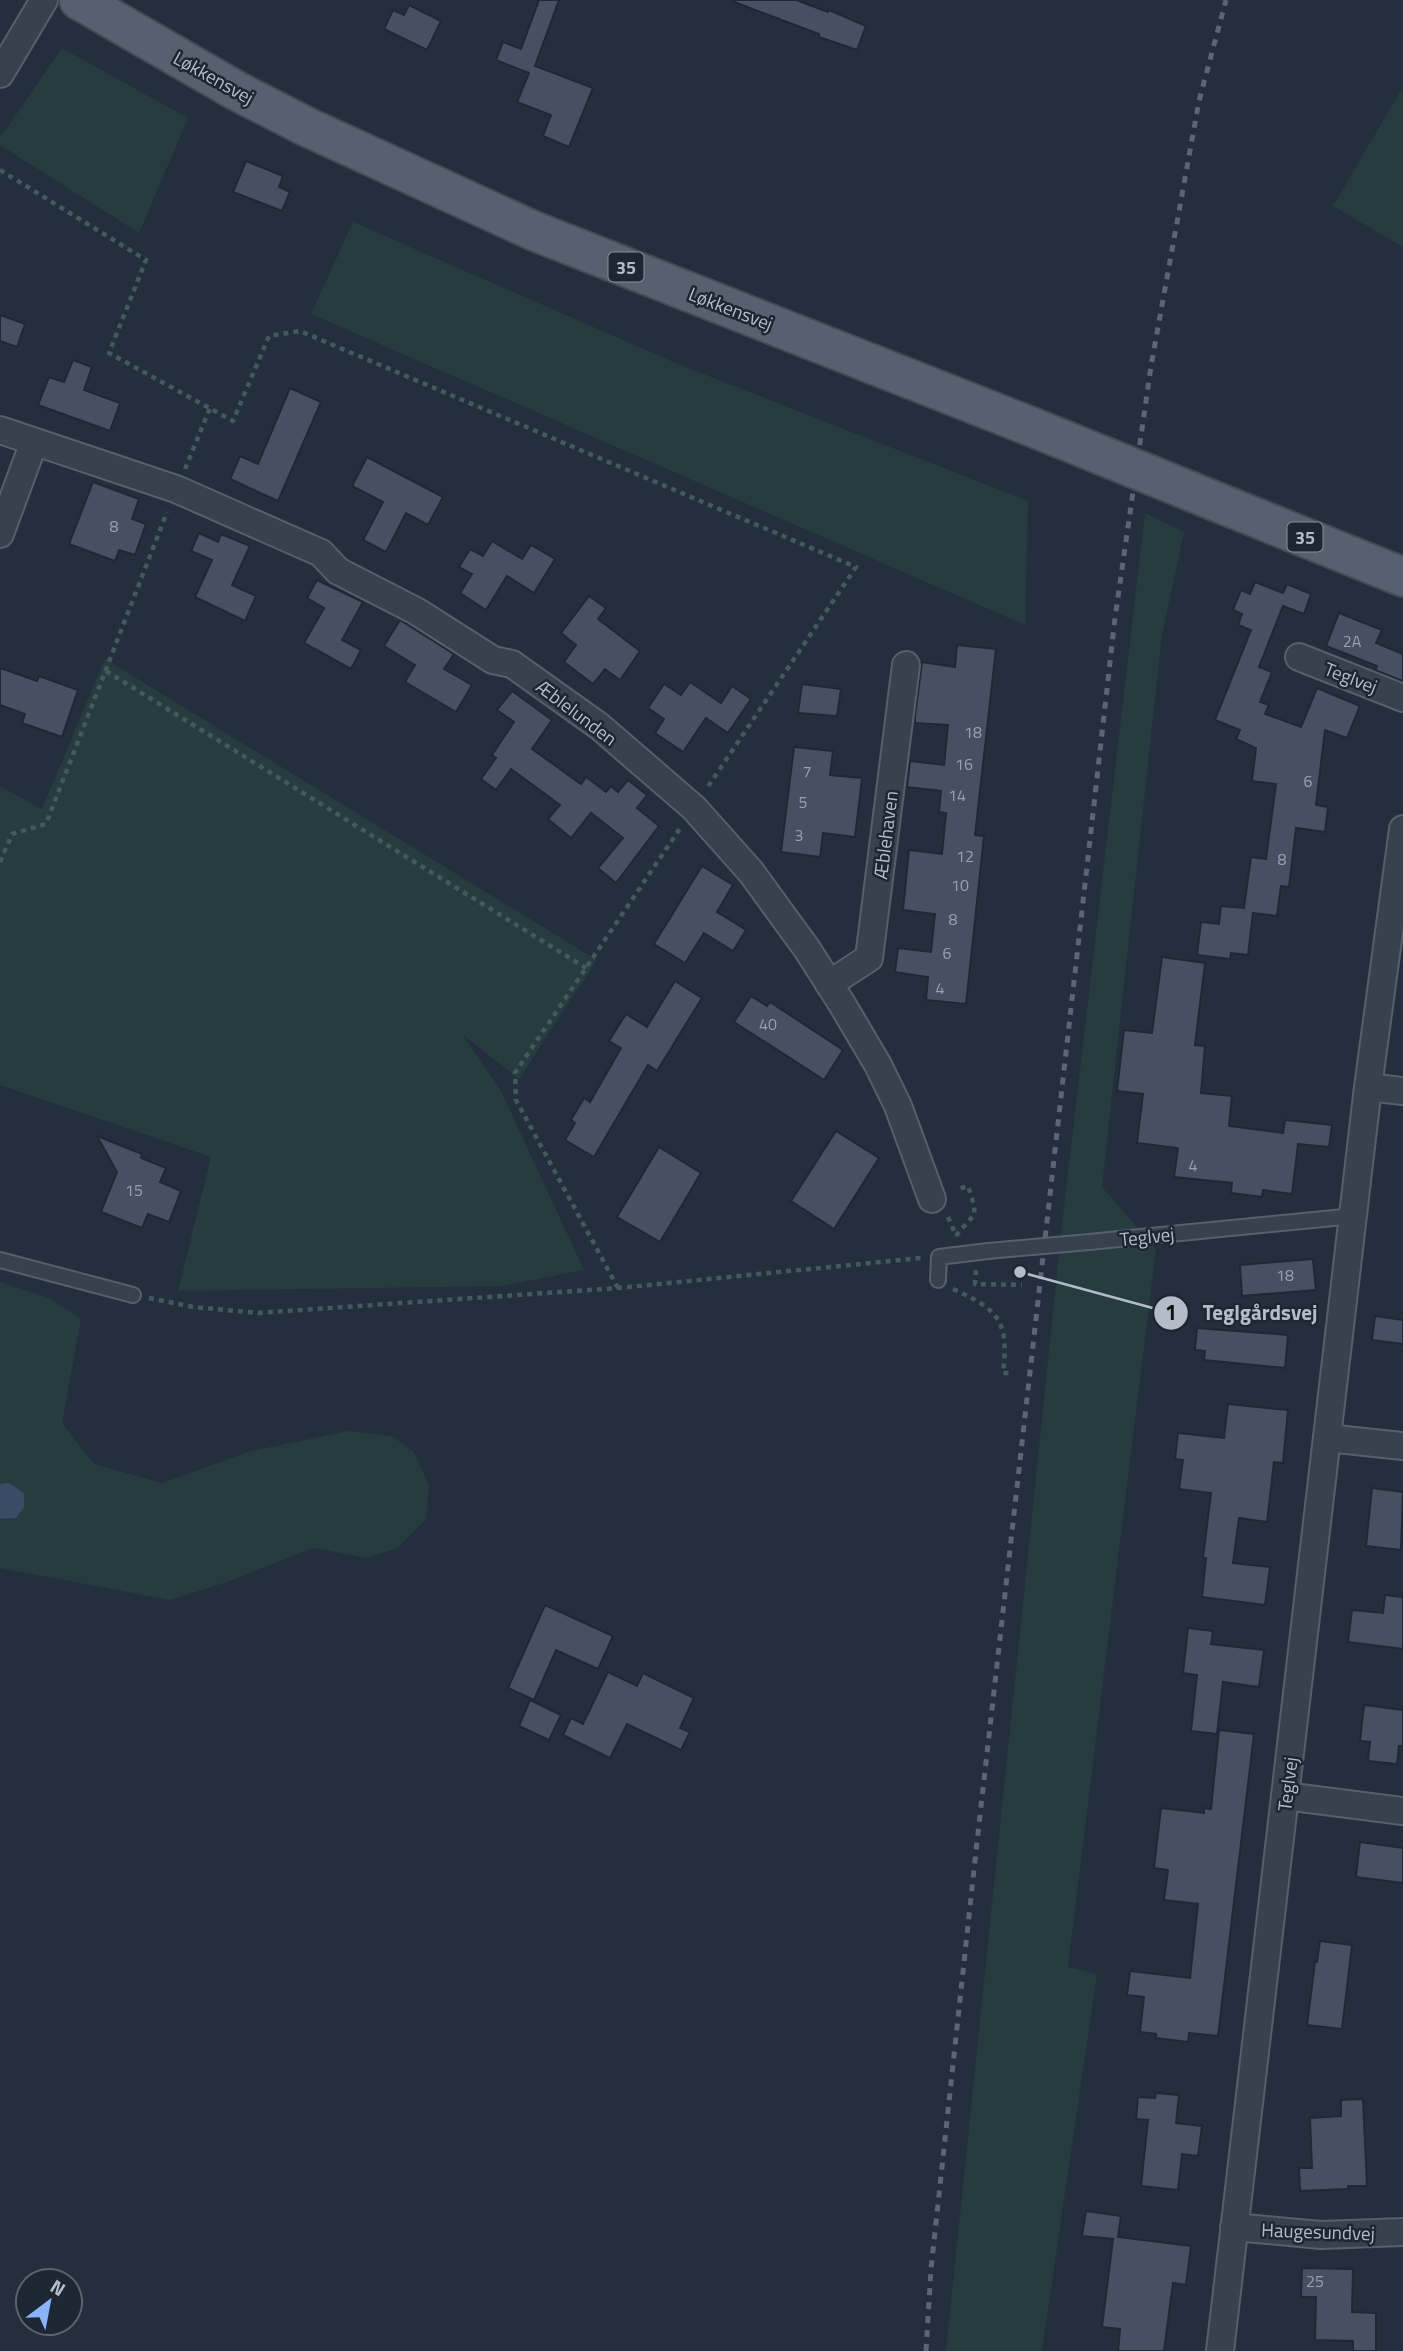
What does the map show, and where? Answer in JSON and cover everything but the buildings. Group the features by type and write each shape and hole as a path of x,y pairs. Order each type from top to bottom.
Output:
{"main road":[{"name":"Løkkensvej","path":"79,0 235,90 307,127 534,231 1032,427 1403,577"}],"street":[{"path":"0,74 44,0"},
{"name":"Æblelunden","path":"0,430 176,489 321,553 338,571 416,611 493,660 512,664 599,726 694,808 751,872 829,984 878,1065 898,1106 932,1199"},
{"path":"0,534 34,442"},
{"name":"Teglvej","path":"1299,657 1403,698"},
{"name":"Æblehaven","path":"829,984 869,958 906,665"},
{"name":"Teglvej","path":"1220,2351 1368,1087 1403,829"},
{"path":"1368,1087 1403,1091"},
{"path":"1327,1438 1403,1446"},
{"path":"1285,1796 1403,1811"},
{"name":"Haugesundvej","path":"1234,2227 1321,2235 1403,2232"}],"lane":[{"name":"Teglvej","path":"939,1257 1354,1216"},
{"path":"938,1280 939,1257"},
{"path":"0,1260 133,1295"}],"path":[{"path":"0,170 146,260 109,353 233,421 270,336 300,331 856,567 515,1073 516,1100 618,1288"},
{"path":"0,862 12,834 46,824 210,408"},
{"path":"106,671 586,968"},
{"path":"932,1199 968,1186 976,1208 972,1218 956,1236 958,1254"},
{"path":"983,1251 975,1283 1022,1285"},
{"path":"133,1295 192,1307 258,1312 618,1288 939,1257"},
{"path":"938,1280 985,1305 1000,1322 1006,1345 1003,1373 1012,1373"}],"green space":[{"path":"62,48 188,118 139,233 0,145 0,138"},
{"path":"1403,87 1403,247 1333,206"},
{"path":"353,222 678,364 1028,501 1025,625 311,314"},
{"path":"1145,513 1184,532 1162,635 1102,1187 1156,1249 1068,1967 1097,1974 1042,2351 946,2351 1062,1224"},
{"path":"105,659 597,960 519,1079 462,1034 501,1091 584,1270 502,1286 178,1291 211,1157 0,1085 0,786 42,809"},
{"path":"0,1282 49,1298 81,1319 62,1423 94,1464 162,1483 251,1451 349,1431 392,1436 414,1452 429,1486 426,1519 397,1548 368,1558 313,1548 230,1581 170,1600 0,1568"}],"water":[{"path":"9,1483 24,1493 24,1507 16,1518 0,1519 0,1484"}],"railway":[{"path":"926,2351 931,2269 976,1851 1115,618 1151,366 1199,101 1226,0"}],"place":[{"name":"Teglgårdsvej","path":"1020,1272"}]}
